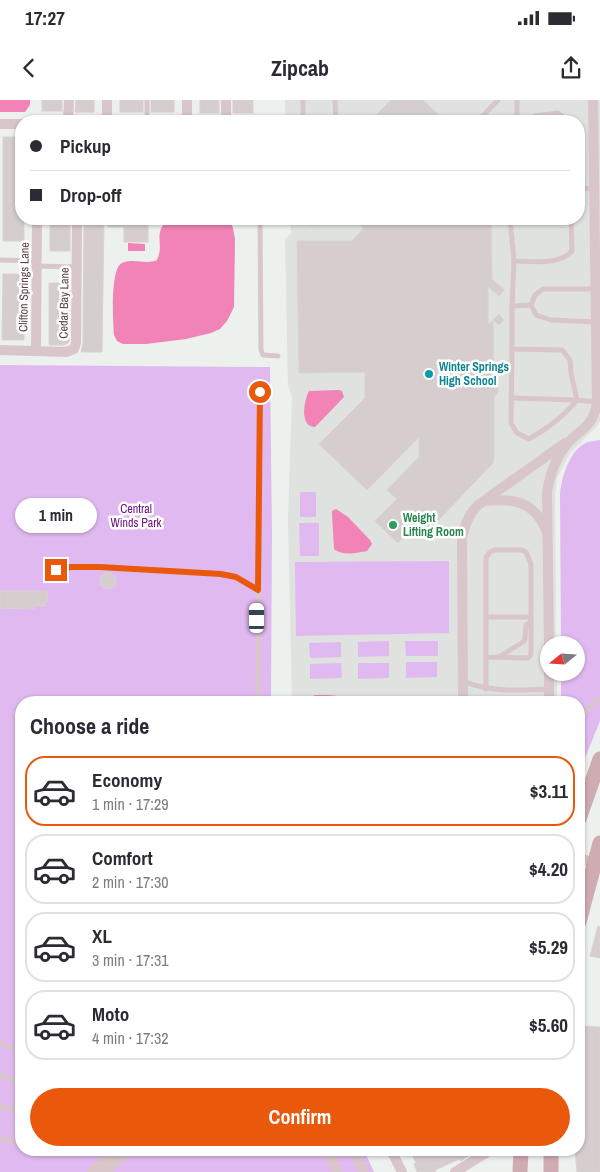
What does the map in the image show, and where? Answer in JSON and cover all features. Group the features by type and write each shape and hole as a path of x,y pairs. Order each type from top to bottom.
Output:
{"main road":[{"path":"585,801 600,760"},
{"path":"585,902 597,863 600,843"},
{"path":"520,1172 521,1156"},
{"path":"551,1156 551,1172"}],"street":[{"path":"68,115 69,100"},
{"path":"107,115 108,100"},
{"path":"187,100 187,115"},
{"path":"226,100 226,115"},
{"path":"463,696 462,538 465,523 470,513 484,501 574,437 589,424 594,416 597,402 593,100"},
{"path":"0,124 15,124"},
{"name":"Clifton Springs Lane","path":"0,350 36,350 37,225"},
{"name":"Cedar Bay Lane","path":"36,350 68,352 75,347 77,225"},
{"path":"549,636 547,492 550,475 558,457 574,437"},
{"path":"484,501 513,501 525,504 535,511 543,521 548,533"},
{"path":"549,681 549,696"},
{"path":"92,1172 109,1156"},
{"path":"104,1172 122,1156"},
{"path":"330,1156 337,1172"},
{"path":"357,1156 364,1172"},
{"path":"394,1156 402,1172"},
{"path":"454,1172 478,1156"}],"lane":[{"path":"147,100 147,115"},
{"path":"303,100 304,115"},
{"path":"335,100 336,115"},
{"path":"484,115 498,100"},
{"path":"516,115 517,100"},
{"path":"543,115 558,113 560,115"},
{"path":"585,188 594,189"},
{"path":"260,225 260,350 263,355 278,356"},
{"path":"511,225 514,261 511,422 517,433 529,439 570,409 577,400"},
{"path":"514,261 558,260 568,256 572,251 571,225"},
{"path":"0,260 76,267"},
{"path":"595,289 543,289 535,294 531,305 536,315 551,320 596,322"},
{"path":"512,306 531,305"},
{"path":"512,349 562,350 570,360 577,400"},
{"path":"258,696 260,392"},
{"path":"512,398 597,402"},
{"path":"486,658 528,658 531,655 531,564 526,552 522,550 495,550 486,557 486,658 486,689"},
{"path":"56,570 71,567 100,567 221,574 236,577 258,590"},
{"path":"486,617 531,619"},
{"path":"499,658 523,642 526,625 531,619"},
{"path":"463,681 476,687 495,690 549,689"},
{"path":"585,712 600,698"},
{"path":"0,1043 15,1051"},
{"path":"0,1074 15,1080"},
{"path":"0,1105 15,1110"},
{"path":"0,1137 15,1142"}],"shaded area":[{"path":"0,100 30,100 30,105 25,112 0,112"},
{"path":"285,100 600,100 600,421 570,453 557,478 555,495 556,636 540,636 540,681 557,681 557,696 292,696 288,521 292,396 288,386 285,240 291,233 290,225 585,225 585,115 285,115"},
{"path":"163,225 232,225 235,239 234,307 227,321 220,329 211,333 186,339 146,344 123,344 117,341 114,335 114,285 118,267 126,262 157,260 160,249"},
{"path":"128,243 145,244 145,251 128,251"},
{"path":"309,391 342,391 344,397 315,427 310,426 307,423 304,412"},
{"path":"336,509 348,517 370,540 372,544 367,551 341,553 334,549 332,511"},
{"path":"329,695 339,696 313,696"}],"green space":[{"name":"Central Winds Park","path":"0,365 270,367 271,696 15,696 15,1156 367,1156 374,1172 0,1172"},
{"path":"600,440 600,721 585,758 585,696 561,696 561,681 585,681 585,636 561,636 560,495 562,481 570,459 586,443"},
{"path":"300,492 316,492 316,517 300,517"},
{"path":"299,523 319,523 319,556 300,556"},
{"path":"449,561 449,633 296,636 295,562"},
{"path":"389,641 389,656 358,657 358,642"},
{"path":"405,641 438,641 438,656 406,656"},
{"path":"341,642 341,657 310,658 309,643"},
{"path":"406,662 437,662 437,677 406,678"},
{"path":"341,663 342,678 310,679 310,664"},
{"path":"358,663 389,663 389,678 358,679"}],"building":[{"path":"42,100 62,100 62,111 42,111"},
{"path":"76,100 94,100 94,112 75,112"},
{"path":"120,100 143,100 143,112 120,112"},
{"path":"151,100 174,100 174,112 151,112"},
{"path":"200,100 219,100 219,113 200,113"},
{"path":"233,100 253,100 253,113 233,113"},
{"path":"391,100 423,100 439,115 376,115"},
{"path":"3,137 15,137 15,225 24,225 24,241 3,241"},
{"path":"50,225 70,225 70,251 50,251"},
{"path":"84,225 104,225 102,352 81,352 83,343"},
{"path":"108,225 148,225 148,242 124,242 124,227 108,227"},
{"name":"Winter Springs High School","path":"361,225 491,225 492,279 504,290 499,296 488,286 488,325 493,321 494,375 498,379 498,392 494,397 493,463 429,530 420,521 398,543 375,521 397,499 387,490 419,457 419,437 367,490 319,444 365,398 365,372 299,373 297,241 352,241 364,228"},
{"path":"3,274 24,274 24,340 2,340"},
{"path":"49,283 70,283 69,342 65,345 49,345"},
{"path":"499,314 504,320 499,325 493,320"},
{"path":"104,572 112,573 112,576 116,576 115,586 112,586 112,589 103,588 104,585 100,585 101,575 104,575"},
{"path":"0,591 47,591 48,602 45,602 45,606 34,606 34,609 0,608"},
{"path":"598,926 600,927 600,958 590,956"},
{"path":"585,1026 600,1027 600,1172 577,1172 576,1156 585,1156"},
{"path":"413,1156 468,1156 461,1161 460,1159 435,1170 436,1172 417,1172 414,1164 416,1163"}],"place":[{"name":"Winter Springs High School","path":"429,374"},
{"name":"Weight Lifting Room","path":"393,525"}],"route":[{"path":"56,570 71,567 100,567 221,574 236,577 258,590 260,392"}]}
